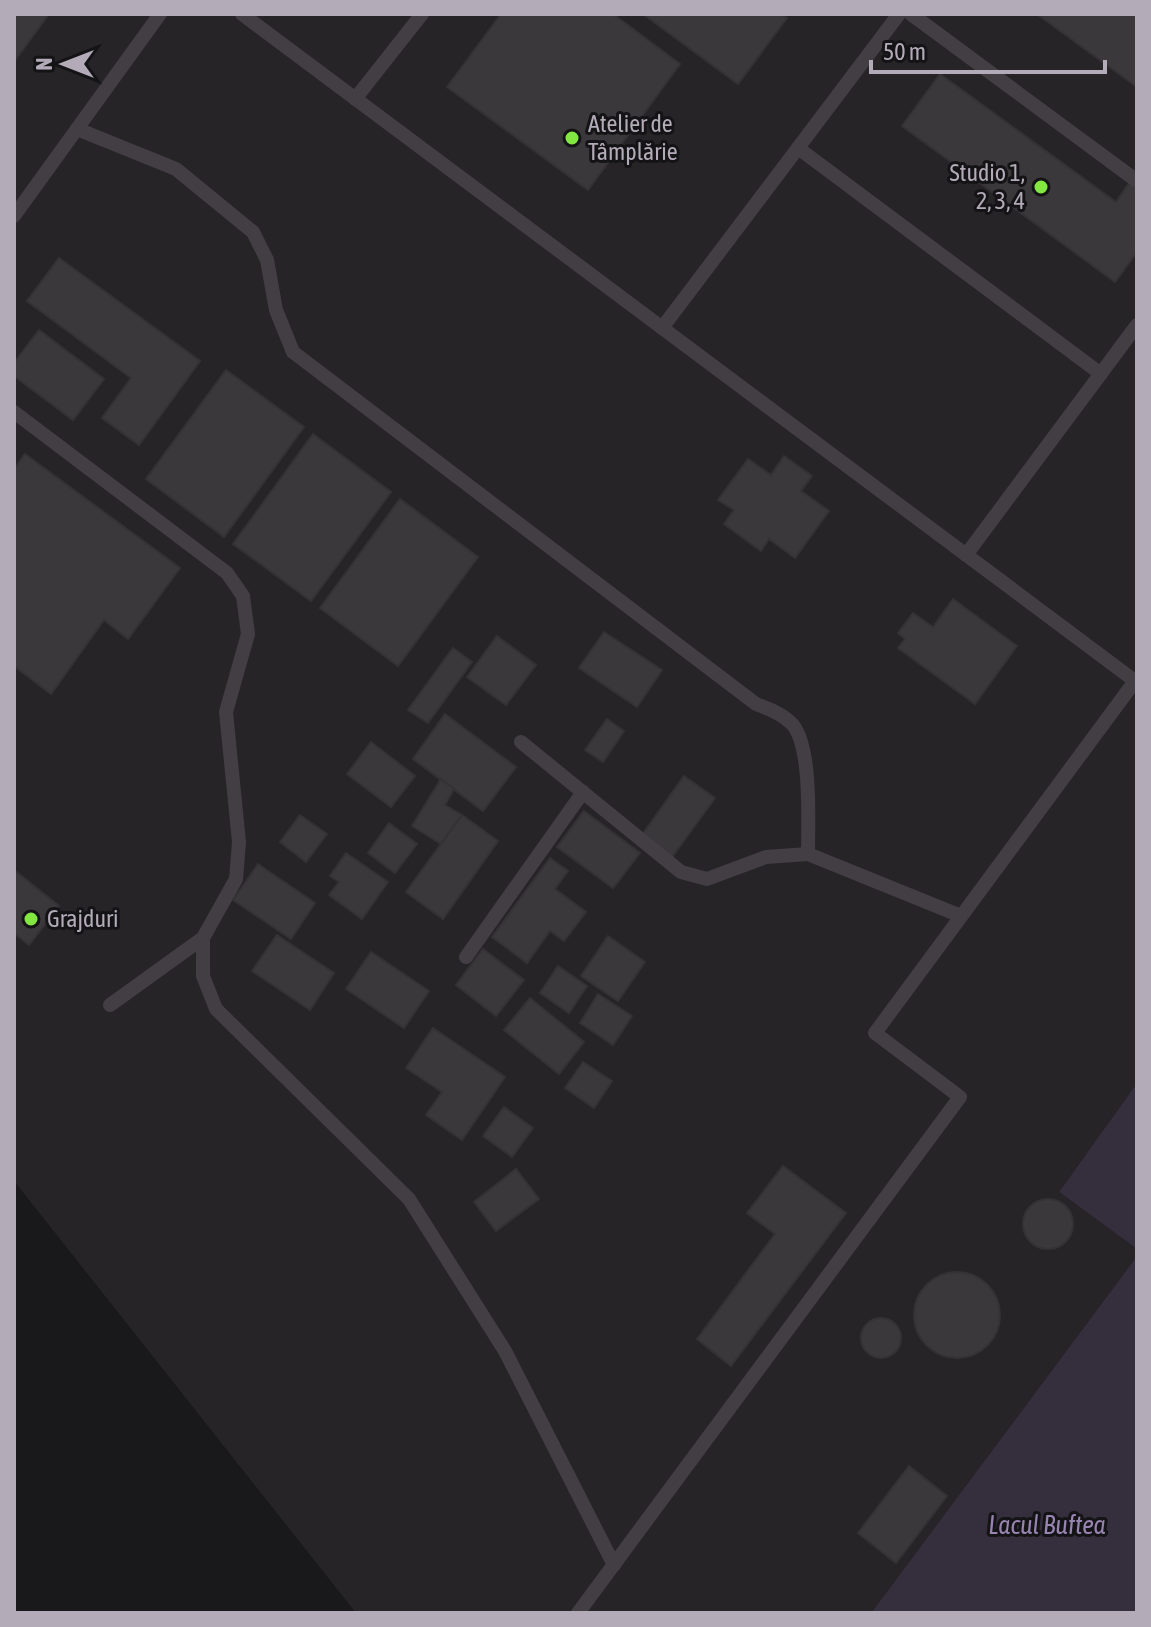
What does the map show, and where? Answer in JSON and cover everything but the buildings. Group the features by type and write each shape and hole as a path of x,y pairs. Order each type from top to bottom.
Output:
{"lane":[{"path":"14,216 160,14"},
{"path":"242,14 1135,681 875,1033 960,1097 578,1613"},
{"path":"355,99 422,14"},
{"path":"662,328 899,14"},
{"path":"911,14 1137,181"},
{"path":"77,129 176,169 253,232 267,260 276,310 293,352 756,704 776,711 795,727 808,772 808,854"},
{"path":"798,148 1101,374"},
{"path":"966,555 1137,325"},
{"path":"14,412 227,573 243,596 248,634 226,712 239,842 236,879 203,938 110,1005"},
{"path":"521,742 681,872 707,879 766,857 808,854 961,916"},
{"path":"466,957 583,792"},
{"path":"203,938 203,976 216,1009 409,1199 505,1351 614,1565"}],"shaded area":[{"path":"14,14 1137,14 1137,1083 1059,1192 1137,1249 1137,1256 871,1613 356,1613 14,1181"}],"water":[{"path":"1137,1083 1137,1249 1059,1192"},
{"name":"Lacul Buftea","path":"1137,1256 1137,1613 871,1613"}],"place":[{"name":"Atelier de Tâmplărie","path":"572,138"},
{"name":"Studio 1, 2, 3, 4","path":"1041,187"},
{"name":"Grajduri","path":"31,919"}]}
